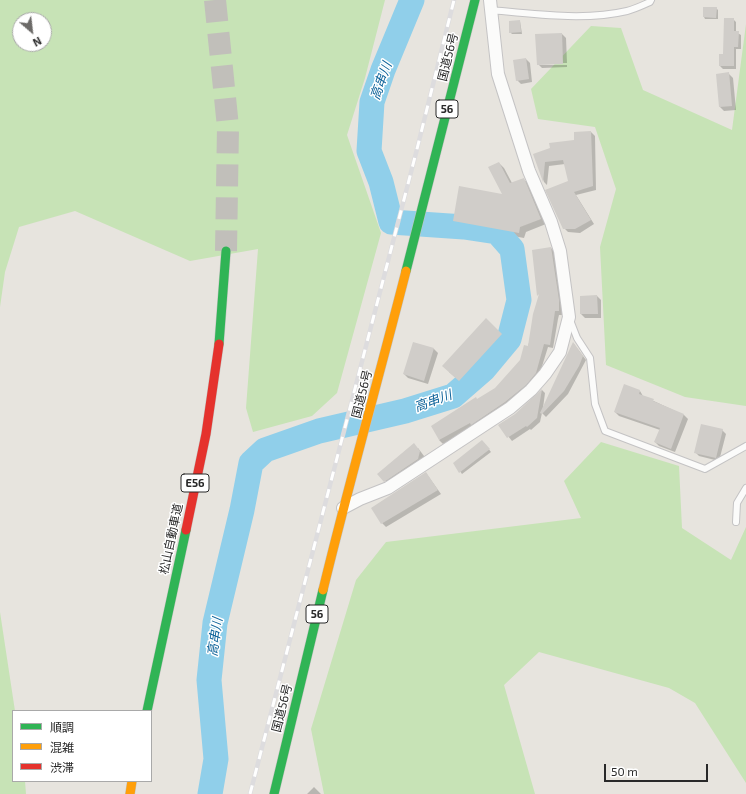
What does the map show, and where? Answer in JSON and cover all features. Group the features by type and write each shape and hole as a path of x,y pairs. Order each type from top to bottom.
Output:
{"highway":[{"name":"国道56号","path":"274,794 343,508 364,435 475,0"},
{"name":"松山自動車道","path":"147,710 206,434 220,339 226,251"},
{"path":"130,794 132,782"}],"street":[{"path":"343,508 360,498 388,488 510,408 531,390 545,374 560,352 569,317 560,251 551,222 529,172 498,74 491,5"},
{"path":"277,782 282,794"}],"lane":[{"path":"491,5 544,15 603,15 628,11 650,2 651,0"},
{"path":"569,317 577,338 590,358 595,404 605,431 705,469 746,446"},
{"path":"736,522 737,503 746,488"}],"green space":[{"path":"0,0 385,0 365,78 347,135 381,233 337,393 312,416 253,432 246,408 258,249 190,261 75,211 19,227 5,272 0,307"},
{"path":"746,24 746,406 685,397 606,365 600,247 616,189 595,127 538,119 531,89 591,26 621,28 643,90 732,130"},
{"path":"601,442 679,466 682,528 731,560 746,527 746,783 695,703 669,688 539,652 504,685 535,794 324,794 311,729 356,580 386,542 581,518 564,481"},
{"path":"0,612 15,710 12,710 12,782 25,782 26,794 0,794"}],"building":[{"path":"703,7 717,7 716,18 703,17"},
{"path":"724,18 734,18 734,31 739,31 738,47 734,47 734,66 719,66 719,54 723,54"},
{"path":"520,20 521,32 509,33 509,21"},
{"path":"562,33 563,64 537,65 535,34"},
{"path":"526,58 529,79 516,81 513,60"},
{"path":"729,72 732,106 719,107 716,74"},
{"path":"591,131 593,186 574,192 591,220 575,229 563,229 545,190 568,181 563,160 545,162 543,182 533,154 550,148 549,143 574,140 574,132"},
{"path":"499,162 510,183 524,178 541,219 520,227 519,233 453,221 459,186 502,194 488,167"},
{"path":"551,247 559,300 559,311 555,311 550,345 544,344 536,373 526,385 505,402 471,425 470,423 439,440 431,426 476,397 477,399 495,388 520,360 524,345 528,346 533,314 539,294 537,296 532,250"},
{"path":"597,295 598,314 580,314 580,296"},
{"path":"486,318 502,334 459,381 442,366"},
{"path":"413,342 434,348 424,381 403,374"},
{"path":"573,342 583,356 579,366 564,391 542,414 540,413"},
{"path":"624,384 640,390 639,394 654,399 653,401 684,414 671,449 654,442 660,428 614,412"},
{"path":"542,389 537,418 527,427 526,426 507,438 498,425 515,414"},
{"path":"701,424 723,429 716,458 694,453"},
{"path":"482,440 490,449 459,473 453,463"},
{"path":"414,443 420,451 418,459 384,482 377,474"},
{"path":"426,472 438,490 381,524 371,508"}],"waterway":[{"name":"高串川","path":"210,794 216,759 209,680 215,623 242,510 251,463 265,450 319,431 405,411 453,396 484,369 509,339 519,300 512,249 497,232 464,227 391,222 381,182 369,151 372,102 383,70 412,0"}],"tunnel":[{"path":"215,0 228,127 226,251"}],"railway":[{"path":"250,794 416,153 454,0"}],"traffic: fast":[{"path":"406,271 475,0"},
{"path":"219,344 226,251"},
{"path":"147,710 186,530"},
{"path":"274,794 323,590"}],"traffic: slow":[{"path":"323,590 406,271"},
{"path":"130,794 132,782"}],"traffic: jam":[{"path":"186,530 206,434 219,344"}]}
